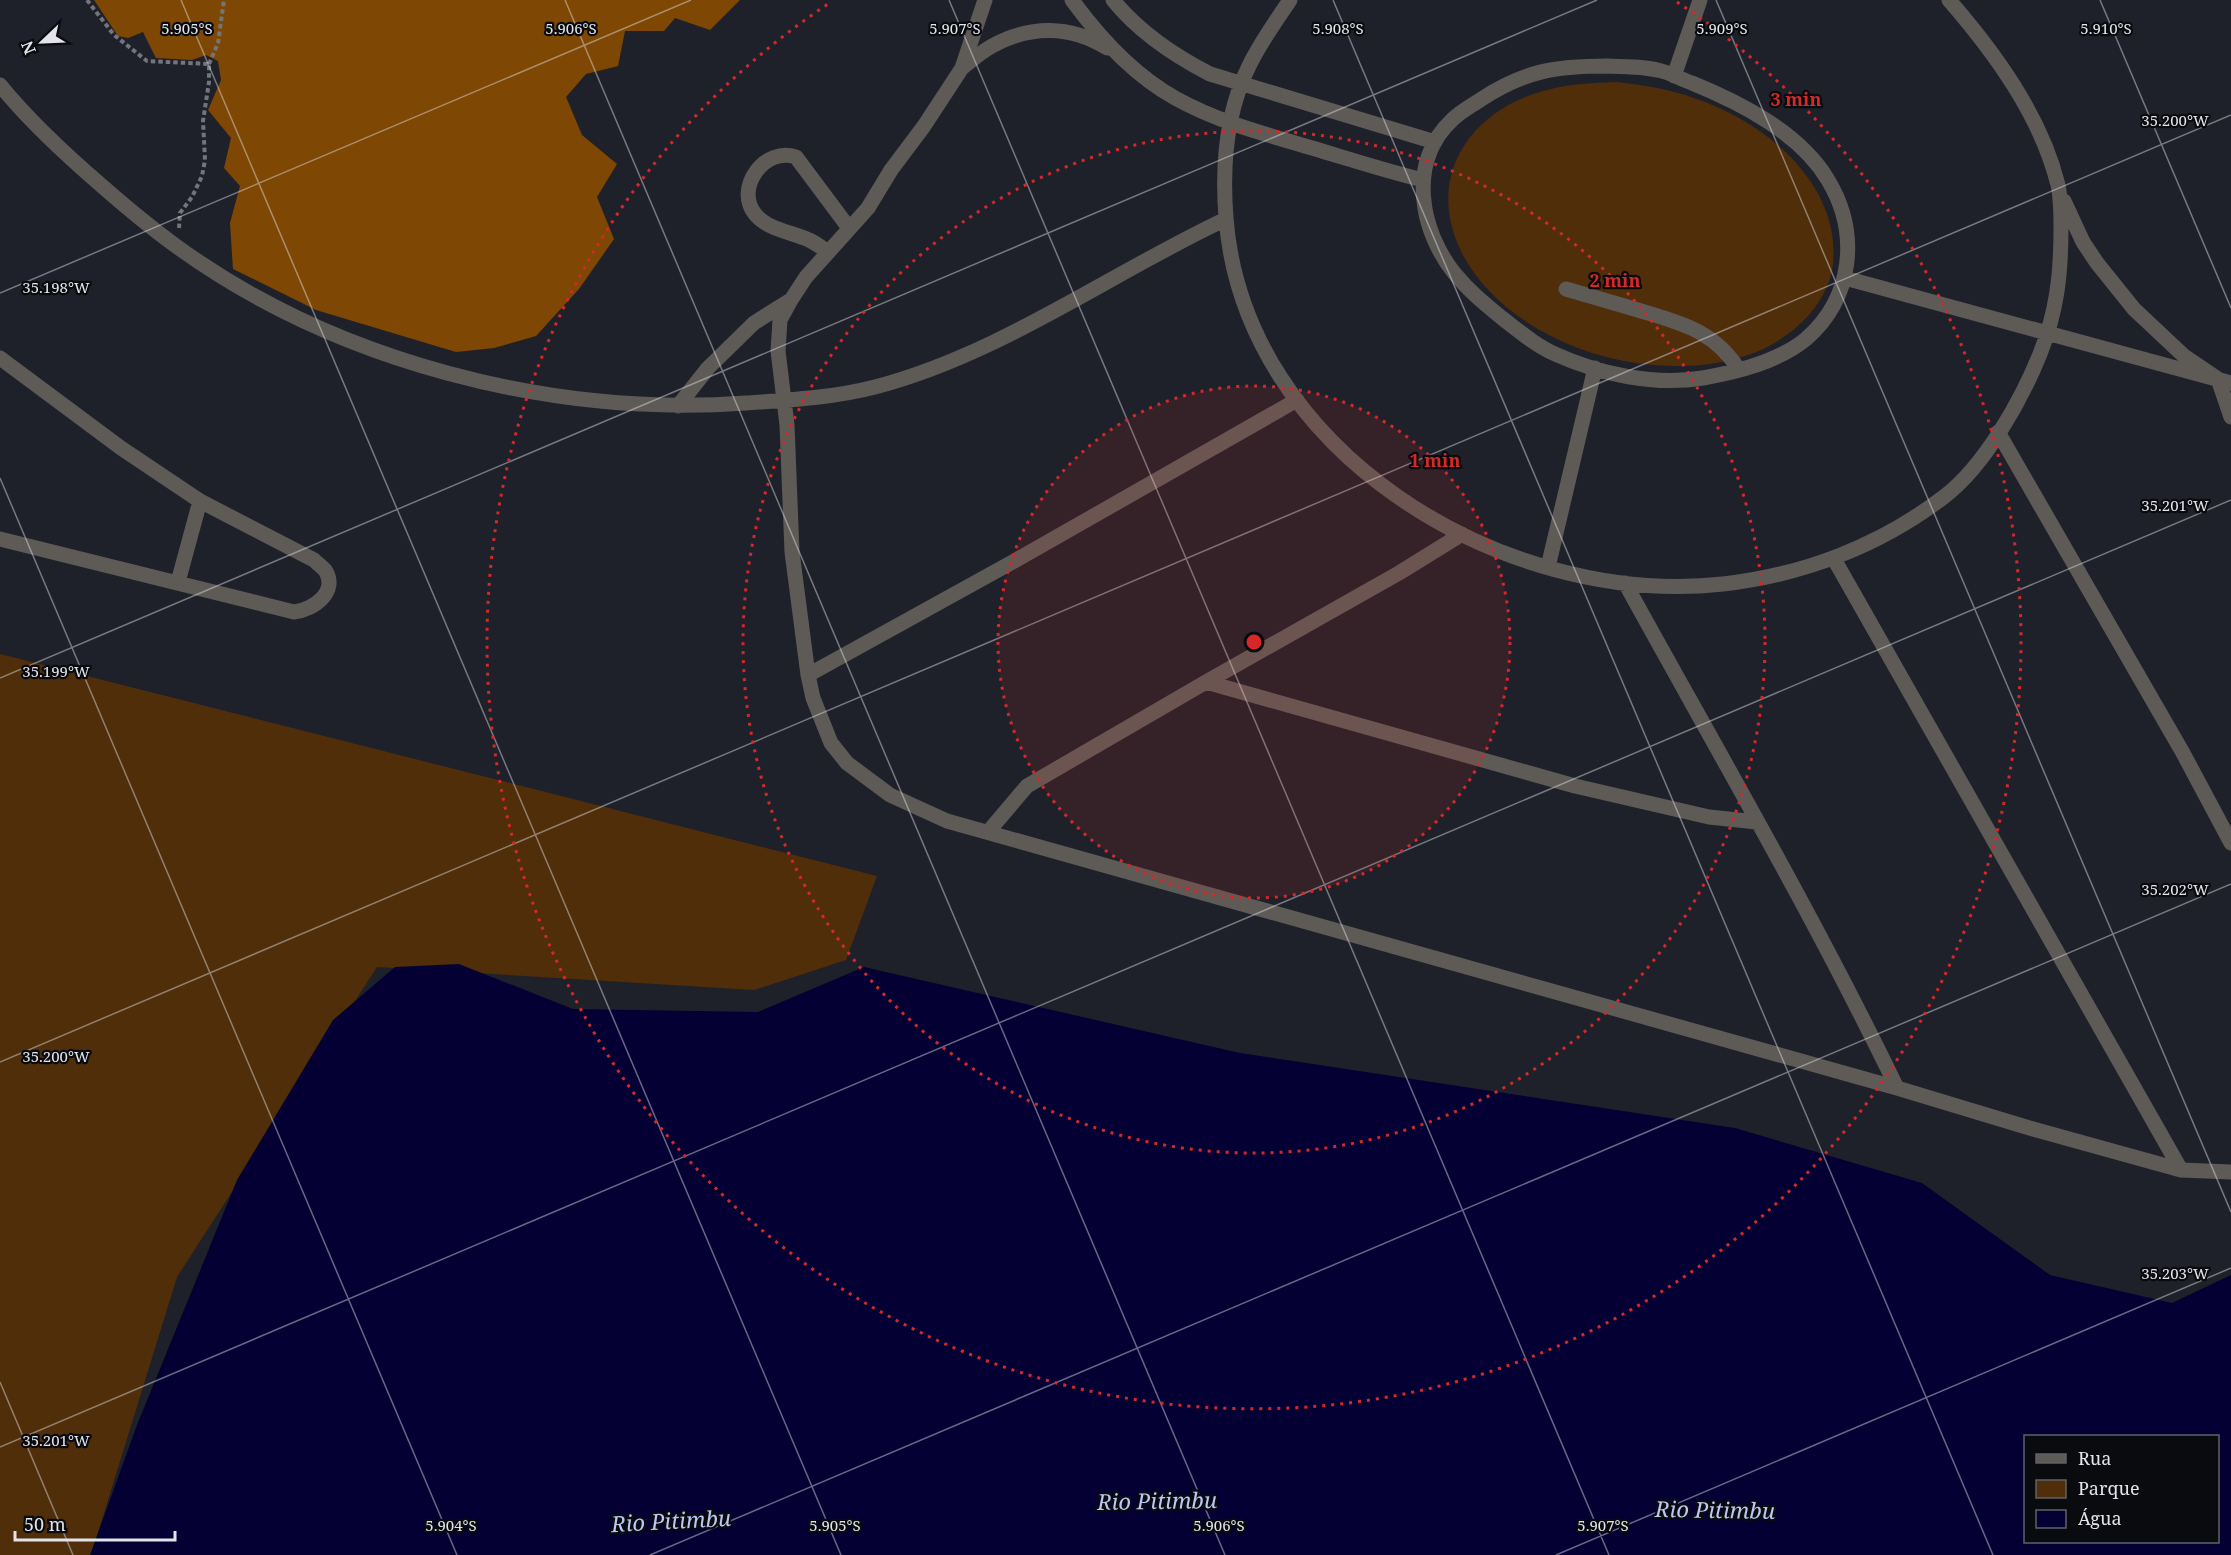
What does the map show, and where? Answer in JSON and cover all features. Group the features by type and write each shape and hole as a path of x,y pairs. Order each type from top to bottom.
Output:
{"street":[{"path":"985,0 962,68 924,126 891,170 868,208 806,277 780,320 778,351 787,425 792,552 808,675 813,698 831,743 847,763 890,795 947,821 2181,1170 2231,1172"},
{"path":"1072,0 1089,23 1122,56 1172,96 1230,123 1423,180"},
{"path":"1113,0 1138,27 1185,61 1210,74 1435,142"},
{"path":"1290,0 1250,63 1241,84 1230,123 1225,166 1226,219 1233,266 1246,309 1260,343 1297,400 1323,432 1356,465 1394,494 1462,534 1508,556 1548,567 1625,583 1672,586 1722,584 1800,570 1834,559 1886,535 1947,495 1973,468 1998,432 2034,369 2048,332 2058,293 2060,274 2059,188"},
{"path":"1674,76 1700,0"},
{"path":"1949,0 1982,40 2012,83 2035,126 2059,188 2084,242 2097,263 2127,301 2184,356 2224,381 2231,417"},
{"path":"962,68 991,47 1009,38 1044,29 1083,37 1100,43 1122,56"},
{"path":"1607,66 1664,71 1674,76 1716,93 1765,118 1806,154 1828,179 1841,208 1848,240 1849,262 1845,278 1833,304 1806,338 1789,350 1739,370 1700,378 1668,380 1594,368 1553,353 1527,338 1468,288 1453,271 1428,225 1422,201 1423,180 1428,157 1435,142 1451,121 1511,81 1559,67 1607,66"},
{"path":"0,85 15,103 86,173 130,210 178,247 256,296 302,320 360,344 429,367 495,386 599,402 678,406 783,401 830,396 876,387 964,355 1063,307 1181,240 1226,219"},
{"path":"828,252 815,243 778,229 756,215 752,210 749,193 753,174 758,167 781,155 796,157 849,228"},
{"path":"1845,278 2224,381"},
{"path":"1566,289 1688,326 1720,345 1739,370"},
{"path":"678,406 708,368 754,323 791,300"},
{"path":"0,358 121,448 200,501 314,560 326,571 328,583 325,595 316,605 306,611 294,612 0,539"},
{"path":"1548,567 1594,368"},
{"path":"808,675 1018,560 1297,400"},
{"path":"1998,432 2177,743 2231,843"},
{"path":"178,582 200,501"},
{"path":"988,832 1027,786 1399,573 1462,534"},
{"path":"1834,559 2181,1170"},
{"path":"1625,583 1836,964 1897,1088"},
{"path":"1206,682 1575,786 1700,815 1757,822"}],"path":[{"path":"87,0 114,35 147,61 209,64"},
{"path":"178,247 180,213 197,186 205,160 203,121 209,82 209,64 218,43 224,0"}],"green space":[{"path":"1616,82 1675,92 1720,108 1771,139 1793,159 1811,182 1825,207 1832,235 1833,264 1830,279 1817,305 1808,316 1774,343 1746,356 1700,365 1652,365 1610,358 1559,340 1534,327 1511,311 1491,293 1474,272 1460,249 1451,222 1448,196 1452,172 1461,150 1476,131 1494,114 1517,101 1543,91 1570,85"},
{"path":"0,654 877,876 846,960 754,990 377,967 177,1277 91,1555 0,1555"}],"shaded area":[{"path":"94,0 740,0 710,30 675,18 664,31 625,31 618,66 586,74 566,97 582,135 617,164 597,197 614,239 579,289 536,336 494,348 456,352 316,310 233,269 230,223 240,186 224,168 231,138 208,110 221,80 218,61 206,55 192,60 156,58 143,32 128,38 118,36"}],"water":[{"name":"Rio Pitimbu","path":"459,964 573,1009 758,1012 864,967 1240,1053 1735,1128 1922,1183 2050,1275 2172,1303 2231,1275 2231,1555 90,1555 137,1425 237,1180 333,1020 395,967"}]}
